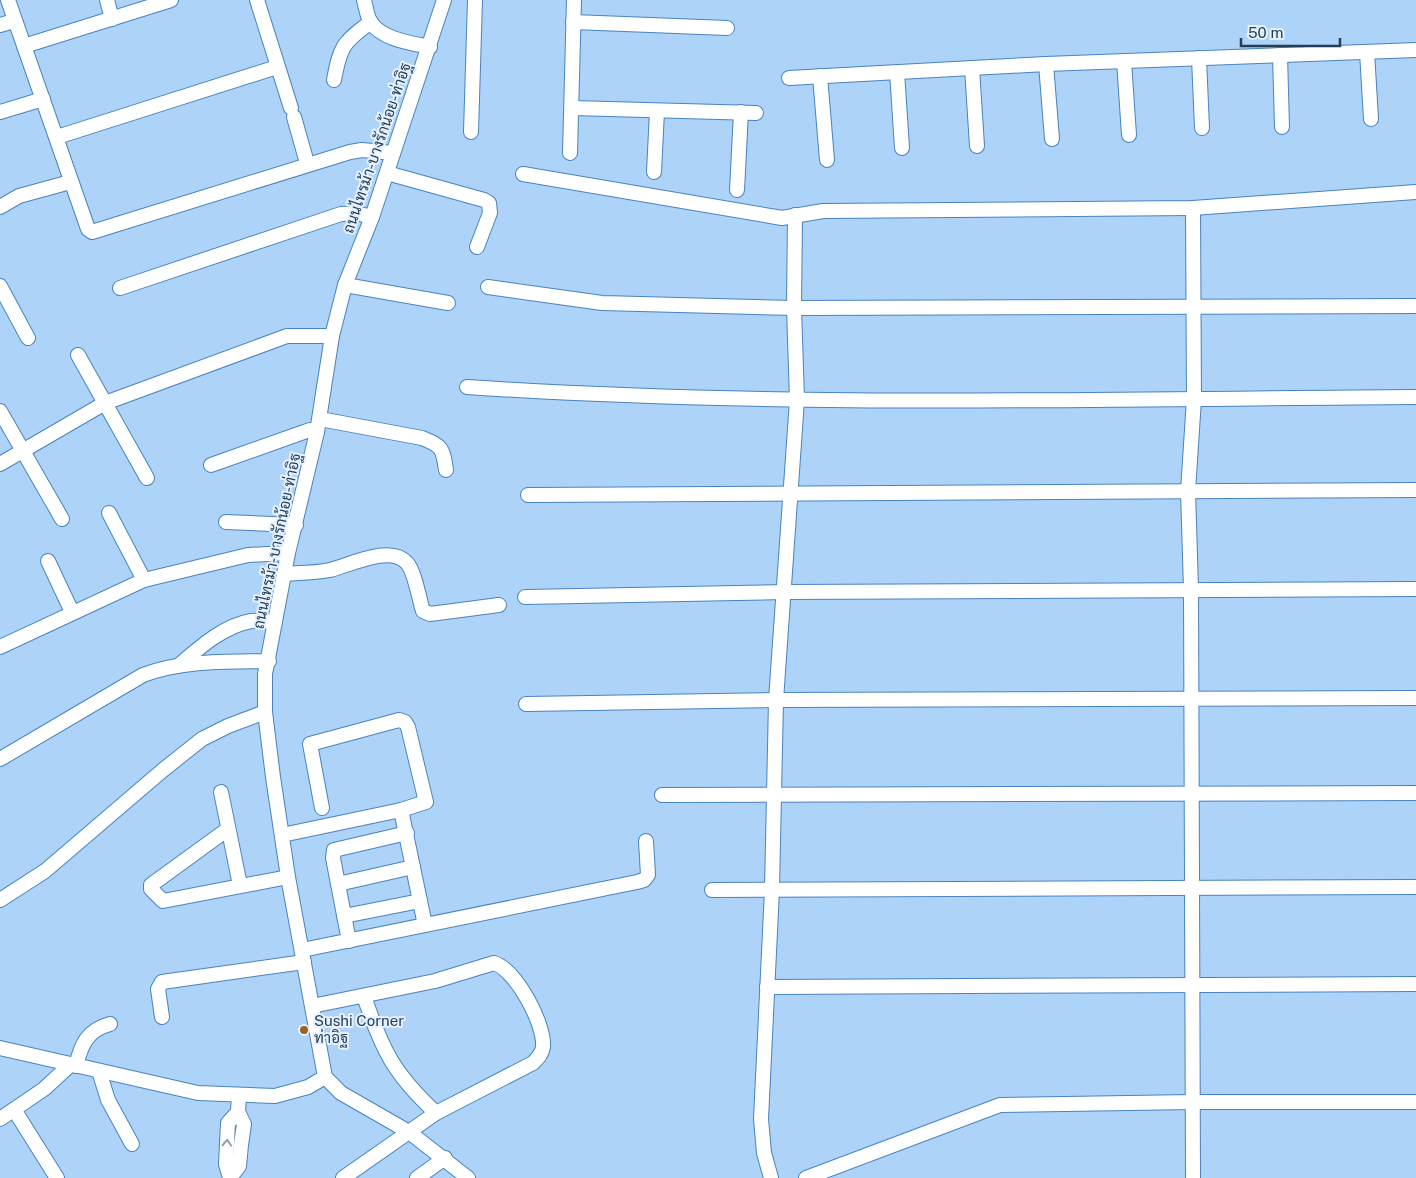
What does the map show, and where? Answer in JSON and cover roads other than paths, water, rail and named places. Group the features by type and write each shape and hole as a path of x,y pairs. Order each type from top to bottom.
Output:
{"street":[{"path":"8,0 88,229 92,232 307,163 362,150 393,153"},
{"path":"107,0 112,19"},
{"path":"24,46 171,0"},
{"path":"257,0 307,163"},
{"path":"364,0 371,22 384,33 400,40 430,47"},
{"name":"ถนนไทรม้า-บางรักน้อย-ท่าอิฐ","path":"325,1076 288,876 265,712 266,674 288,553 319,426 332,336 345,285 372,217 430,47 444,0"},
{"path":"471,132 476,0"},
{"path":"570,153 574,0"},
{"path":"0,26 14,21"},
{"path":"334,80 339,53 348,39 371,22"},
{"path":"573,22 727,28"},
{"path":"789,78 1046,64 1416,50"},
{"path":"1367,52 1371,119"},
{"path":"1280,55 1282,127"},
{"path":"1199,58 1202,128"},
{"path":"1124,61 1129,136"},
{"path":"1046,64 1052,139"},
{"path":"57,137 277,67"},
{"path":"972,68 977,146"},
{"path":"897,72 902,148"},
{"path":"820,76 827,160"},
{"path":"0,112 43,99"},
{"path":"572,108 756,113"},
{"path":"654,172 657,111"},
{"path":"737,190 741,112"},
{"path":"387,173 489,203 490,213 477,246"},
{"path":"523,174 769,217 795,216 823,210 1193,208 1416,192"},
{"path":"0,207 19,196 63,184"},
{"path":"1193,208 1194,399 1188,491 1191,588 1193,1178"},
{"path":"120,288 341,214 356,213 372,217"},
{"path":"771,1178 764,1154 761,1126 772,890 776,700 797,400 794,308 795,216"},
{"path":"345,285 448,303"},
{"path":"0,286 28,338"},
{"path":"488,287 602,303 794,308 1416,306"},
{"path":"0,464 105,403 286,336 332,336"},
{"path":"78,355 147,478"},
{"path":"467,387 570,394 797,400 1416,397"},
{"path":"0,411 62,519"},
{"path":"211,465 319,426 422,438 437,444 443,451 446,470"},
{"path":"528,495 791,492 1416,490"},
{"path":"109,513 144,580"},
{"path":"226,522 296,525"},
{"path":"0,647 144,580 248,554 288,553"},
{"path":"284,574 331,569 376,556 395,556 403,558 409,565 423,611 430,614 499,606"},
{"path":"48,561 72,612"},
{"path":"524,597 784,592 1416,588"},
{"path":"178,666 204,644 232,627 252,621 275,622"},
{"path":"0,759 143,675 160,668 223,662 269,661"},
{"path":"526,704 776,700 1416,698"},
{"path":"0,900 45,871 202,739 228,726 265,712"},
{"path":"282,835 401,810 426,802 408,727 398,720 310,744 322,808"},
{"path":"221,792 240,885"},
{"path":"662,795 1416,792"},
{"path":"401,810 425,925"},
{"path":"228,829 151,888 163,902 288,876"},
{"path":"349,941 333,858 334,850 407,833"},
{"path":"162,1017 158,990 162,982 303,956 349,941 644,880 648,875 646,841"},
{"path":"338,884 413,867"},
{"path":"712,890 1416,887"},
{"path":"344,916 420,901"},
{"path":"312,1006 435,981 494,963 502,966 513,976 540,1028 543,1042 540,1056 533,1063 436,1113 343,1178"},
{"path":"767,988 1416,984"},
{"path":"364,996 380,1040 391,1062 409,1087 436,1113"},
{"path":"0,1120 44,1089 73,1065 80,1046 90,1035 110,1024"},
{"path":"0,1048 198,1093 275,1096 294,1092 325,1076 341,1093 409,1132 445,1158 468,1178"},
{"path":"99,1071 108,1100 132,1144"},
{"path":"230,1178 239,1166 241,1152 244,1124 238,1112 240,1096"},
{"path":"806,1178 1000,1105 1193,1102 1416,1102"},
{"path":"15,1110 57,1178"},
{"path":"417,1178 445,1158"}],"place":[{"name":"Sushi Corner ท่าอิฐ","path":"304,1030"}]}
